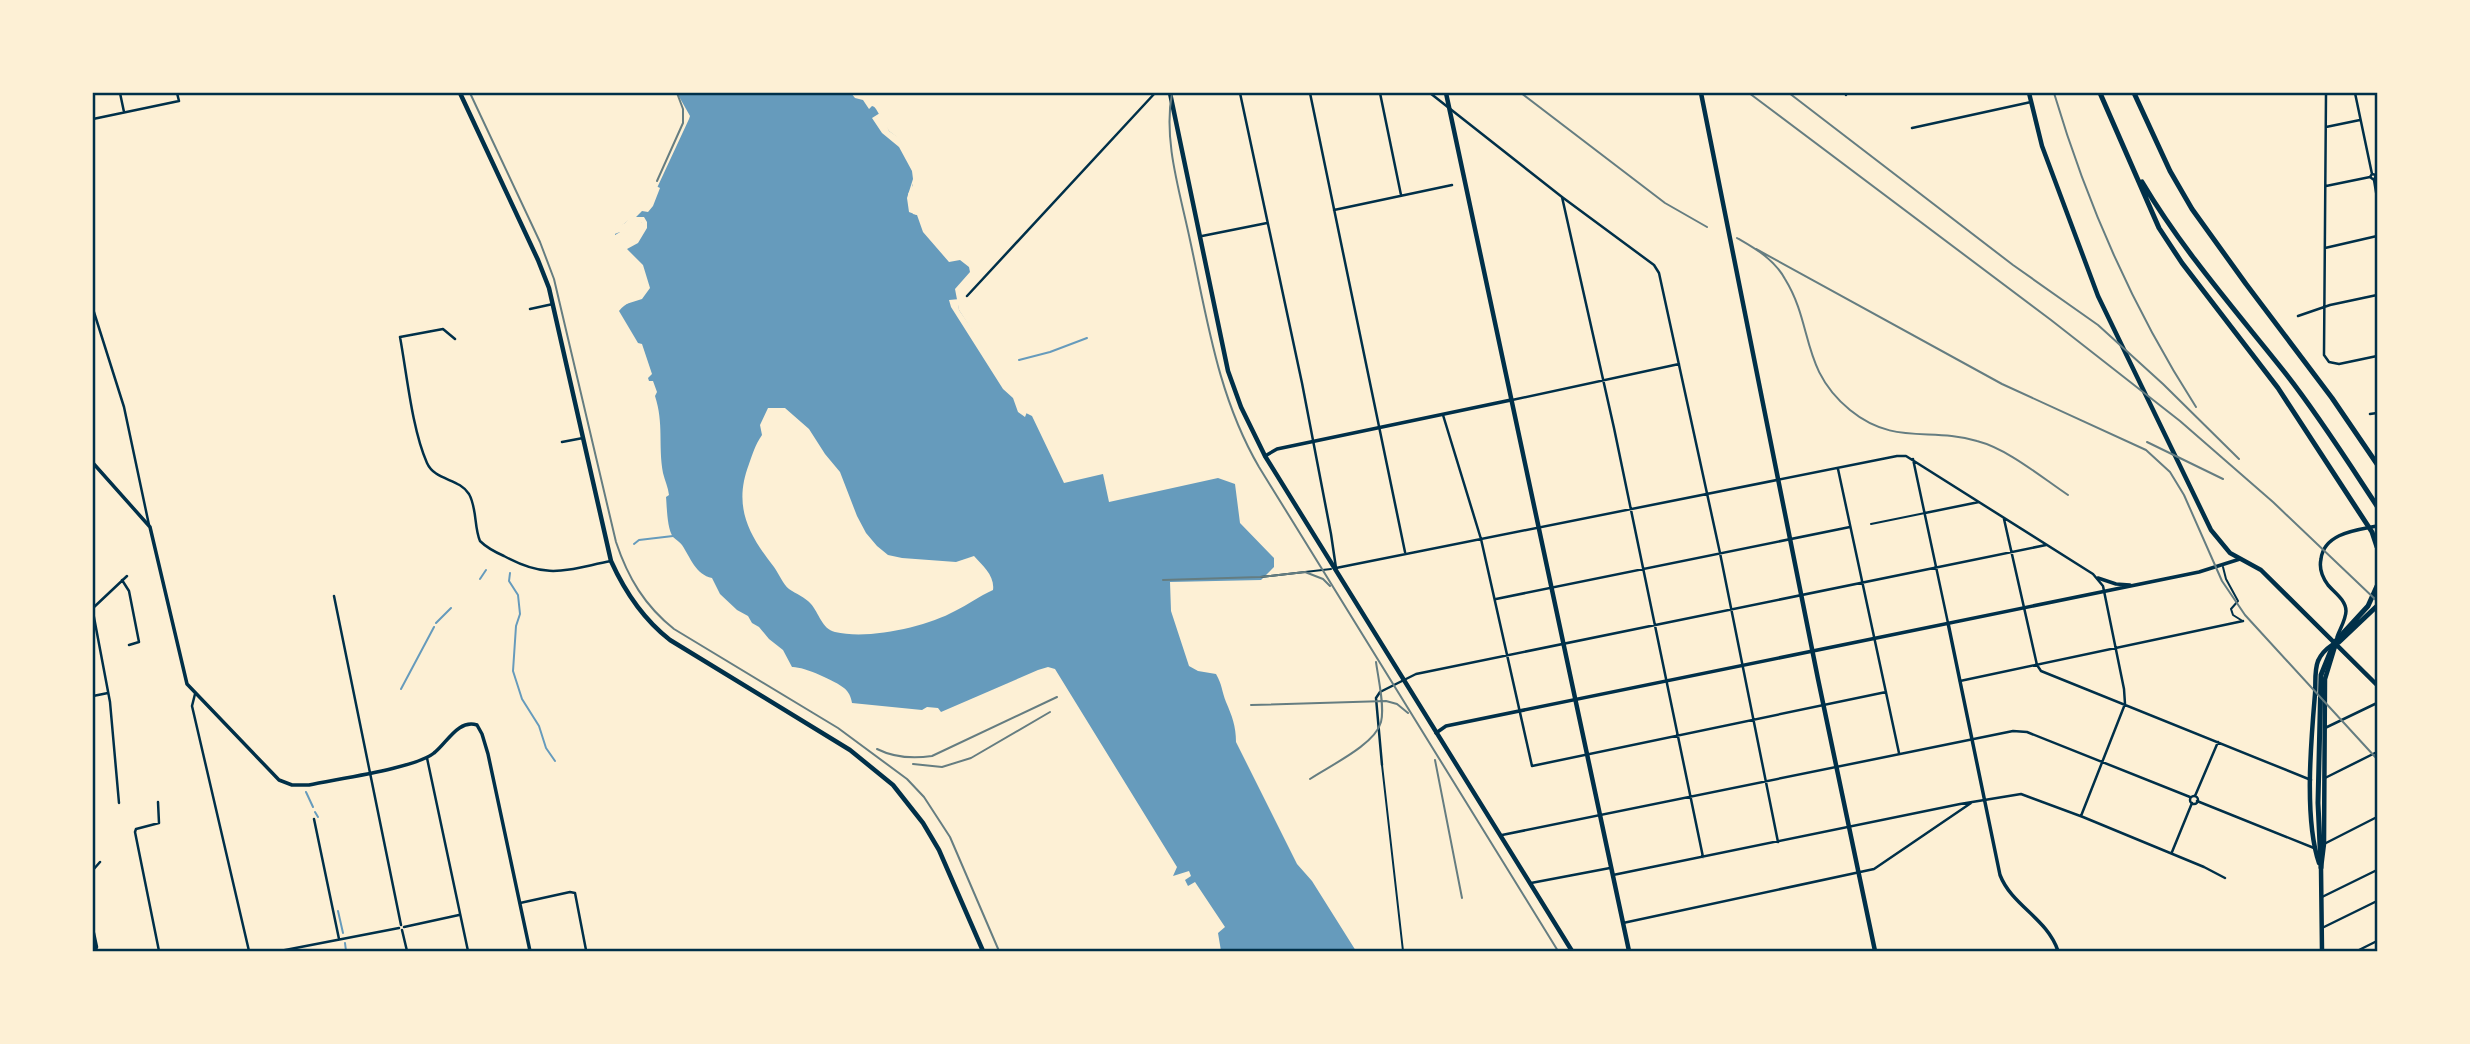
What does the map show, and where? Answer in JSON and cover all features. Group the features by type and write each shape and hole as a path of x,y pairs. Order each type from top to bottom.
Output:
{"highway":[{"path":"2100,93 2158,228 2278,387 2372,532 2377,547"},
{"path":"2134,93 2170,171 2192,209 2332,398 2377,464"},
{"path":"2129,161 2165,221 2314,411 2377,506"},
{"path":"2321,868 2320,682 2330,650 2368,606 2377,586"},
{"path":"2330,650 2377,606"}],"main road":[{"path":"460,93 538,260 553,304 611,561 626,591 655,628 693,656 866,760 893,785 923,823 939,850 982,951"},
{"path":"1170,93 1230,379 1241,407 1265,456 1572,951"},
{"path":"1446,93 1629,951"},
{"path":"1701,93 1812,651 1875,951"},
{"path":"2029,93 2044,151 2104,310 2215,537 2240,559 2258,568 2377,685"},
{"path":"2321,868 2314,848 2310,737 2317,663 2321,655 2336,642"},
{"path":"2322,951 2321,868 2324,844 2326,673 2336,642"},
{"path":"2313,713 2325,713"},
{"path":"93,933 94,951"}],"street":[{"path":"120,93 124,113"},
{"path":"93,119 178,101 177,93"},
{"path":"967,296 1155,93"},
{"path":"1240,93 1313,441 1336,568 1897,456 1913,459 2098,578 2116,584 2139,585"},
{"path":"1310,93 1406,554"},
{"path":"1380,93 1401,195"},
{"path":"1430,93 1657,268 1720,553 1778,842"},
{"path":"2326,93 2324,355 2329,362 2339,364 2377,356"},
{"path":"2355,93 2377,198"},
{"path":"1912,128 2031,102"},
{"path":"2326,127 2360,120"},
{"path":"2326,186 2374,176"},
{"path":"1334,210 1452,185"},
{"path":"1562,197 1703,857"},
{"path":"1199,237 1267,223"},
{"path":"2325,248 2377,236"},
{"path":"2298,316 2377,295"},
{"path":"530,309 553,304"},
{"path":"93,309 124,407 185,676 195,694 271,772 292,785 309,785 427,758 460,727 469,723 477,725 485,742 530,951"},
{"path":"455,340 446,330 400,337 417,429 427,463 432,471 458,484 469,495 478,538 482,544 514,562 547,572 611,561"},
{"path":"1265,456 1277,449 1313,441 1679,364"},
{"path":"2370,414 2377,412"},
{"path":"1443,414 1496,598 1532,766 1886,692"},
{"path":"562,443 583,438"},
{"path":"1913,459 2002,880 2012,895 2046,928 2057,951"},
{"path":"93,463 149,525"},
{"path":"1838,468 1899,753"},
{"path":"1925,513 1979,502"},
{"path":"140,514 146,506"},
{"path":"2004,519 2037,665 2044,672 2311,780"},
{"path":"2336,642 2345,615 2341,599 2323,579 2320,563 2322,553 2329,543 2339,536 2377,526"},
{"path":"1496,598 1850,527"},
{"path":"1382,765 1376,698 1380,692 1416,674 2046,545"},
{"path":"1436,733 1446,726 2139,585 2222,566 2240,559"},
{"path":"119,803 108,693 93,610 127,576"},
{"path":"2081,816 2125,706 2116,648 2104,592 2098,578"},
{"path":"122,580 129,591 139,642 129,645"},
{"path":"334,596 407,951"},
{"path":"1960,681 2243,621"},
{"path":"93,696 108,693"},
{"path":"195,694 191,702 192,708 249,951"},
{"path":"2325,728 2377,703"},
{"path":"1499,835 2013,731 2027,732 2190,797 2195,796"},
{"path":"2197,801 2195,796 2218,742"},
{"path":"2325,778 2377,752"},
{"path":"427,758 468,951"},
{"path":"1613,875 2016,794 2026,795 2081,816 2225,878"},
{"path":"2171,853 2192,803 2190,797"},
{"path":"2192,803 2197,801 2314,848"},
{"path":"158,802 159,823 136,829 135,832 159,951"},
{"path":"1623,923 1874,869 1973,802"},
{"path":"2324,844 2377,817"},
{"path":"314,820 338,939"},
{"path":"93,870 100,862"},
{"path":"1528,884 1611,867"},
{"path":"2322,897 2377,870"},
{"path":"520,902 575,893 586,950"},
{"path":"2322,928 2377,901"},
{"path":"280,951 460,915"},
{"path":"2357,951 2377,941"}],"lane":[{"path":"1871,524 1925,513"},
{"path":"2222,566 2238,601 2231,609 2233,615 2243,621"},
{"path":"1261,578 1336,568"},
{"path":"1382,765 1403,951"}],"water":[{"path":"677,93 856,93 866,97 889,131 897,137 913,172 913,185 908,194 913,214 917,215 923,232 949,262 960,260 969,267 970,272 955,289 959,310 1026,413 1032,416 1064,483 1103,474 1109,502 1218,478 1235,484 1240,523 1274,558 1274,567 1261,580 1170,582 1171,611 1189,666 1198,671 1216,674 1233,721 1236,742 1297,864 1312,881 1356,951 1221,951 1218,933 1225,927 1195,882 1188,886 1185,880 1191,876 1189,871 1173,876 1177,867 1055,669 1048,667 1038,670 941,712 938,708 927,707 922,710 852,703 846,690 840,685 811,671 792,667 783,650 752,623 748,616 720,594 712,578 698,569 682,545 673,537 670,528 666,497 669,495 663,473 655,396 657,392 653,381 648,378 652,374 642,344 638,343 619,311 641,294 644,288 640,270 624,250 633,242 643,225 640,219 615,237 615,231 650,203 690,116","holes":["768,408 785,408 809,429 840,472 857,516 877,546 888,555 902,558 956,562 974,556 990,576 993,590 943,617 913,627 864,634 835,632 827,628 809,602 785,584 750,531 743,506 744,479 754,449 762,435 760,425"]}],"pier":[{"path":"851,93 867,94 880,109 889,131 898,137 916,173 909,198 912,198 912,209 920,214 909,212 907,198 913,179 912,171 899,147 882,133 872,118 880,113 875,107 869,109 863,100 855,98"},
{"path":"656,186 660,188 653,206 648,212 642,211 636,217 644,217 647,228 638,243 627,249 643,265 650,288 642,299 623,305 637,294 642,286 640,273 623,251 642,223 639,221 633,229 614,240 612,237 620,232 612,235 612,230 625,223 650,198"},
{"path":"960,299 959,310 1017,393 1027,412 1025,417 1018,412 1013,398 1003,389 951,307 949,300"}],"waterway":[{"path":"1019,360 1087,338"},
{"path":"634,544 639,540 673,536"},
{"path":"480,579 486,570"},
{"path":"510,573 509,581 518,595 520,614 516,626 513,671 522,699 539,726 546,748 555,761"},
{"path":"436,623 451,608"},
{"path":"401,689 434,627"},
{"path":"306,792 313,807"},
{"path":"315,812 318,817"},
{"path":"338,911 343,933"},
{"path":"345,943 346,951"}],"railway":[{"path":"470,93 540,242 554,279 616,542 626,568 639,590 654,611 674,629 838,728 907,779 924,797 950,837 999,951"},
{"path":"657,181 683,123 683,109 677,93"},
{"path":"1172,93 1171,148 1208,328 1233,413 1245,440 1259,467 1558,951"},
{"path":"1521,93 1665,203 1707,227"},
{"path":"1749,93 2051,320 2180,421 2273,502 2377,601"},
{"path":"1789,93 2013,265 2098,325 2239,459"},
{"path":"2054,93 2081,175 2114,255 2152,332 2196,407"},
{"path":"1737,238 1764,255 1781,272 1794,296 1815,363 1834,395 1850,410 1866,421 1897,432 1960,437 1989,445 2024,464 2068,495"},
{"path":"1756,249 2002,384 2146,450 2170,472 2184,495 2222,581 2245,615 2377,759"},
{"path":"2147,442 2223,479"},
{"path":"1163,580 1260,577 1305,572 1323,579 1330,586"},
{"path":"1310,779 1361,747 1377,731 1382,708 1376,662"},
{"path":"877,749 904,757 932,756 1057,697"},
{"path":"1251,705 1386,701 1397,704 1408,713"},
{"path":"913,764 942,767 971,758 1050,712"},
{"path":"1435,760 1462,898"}]}
